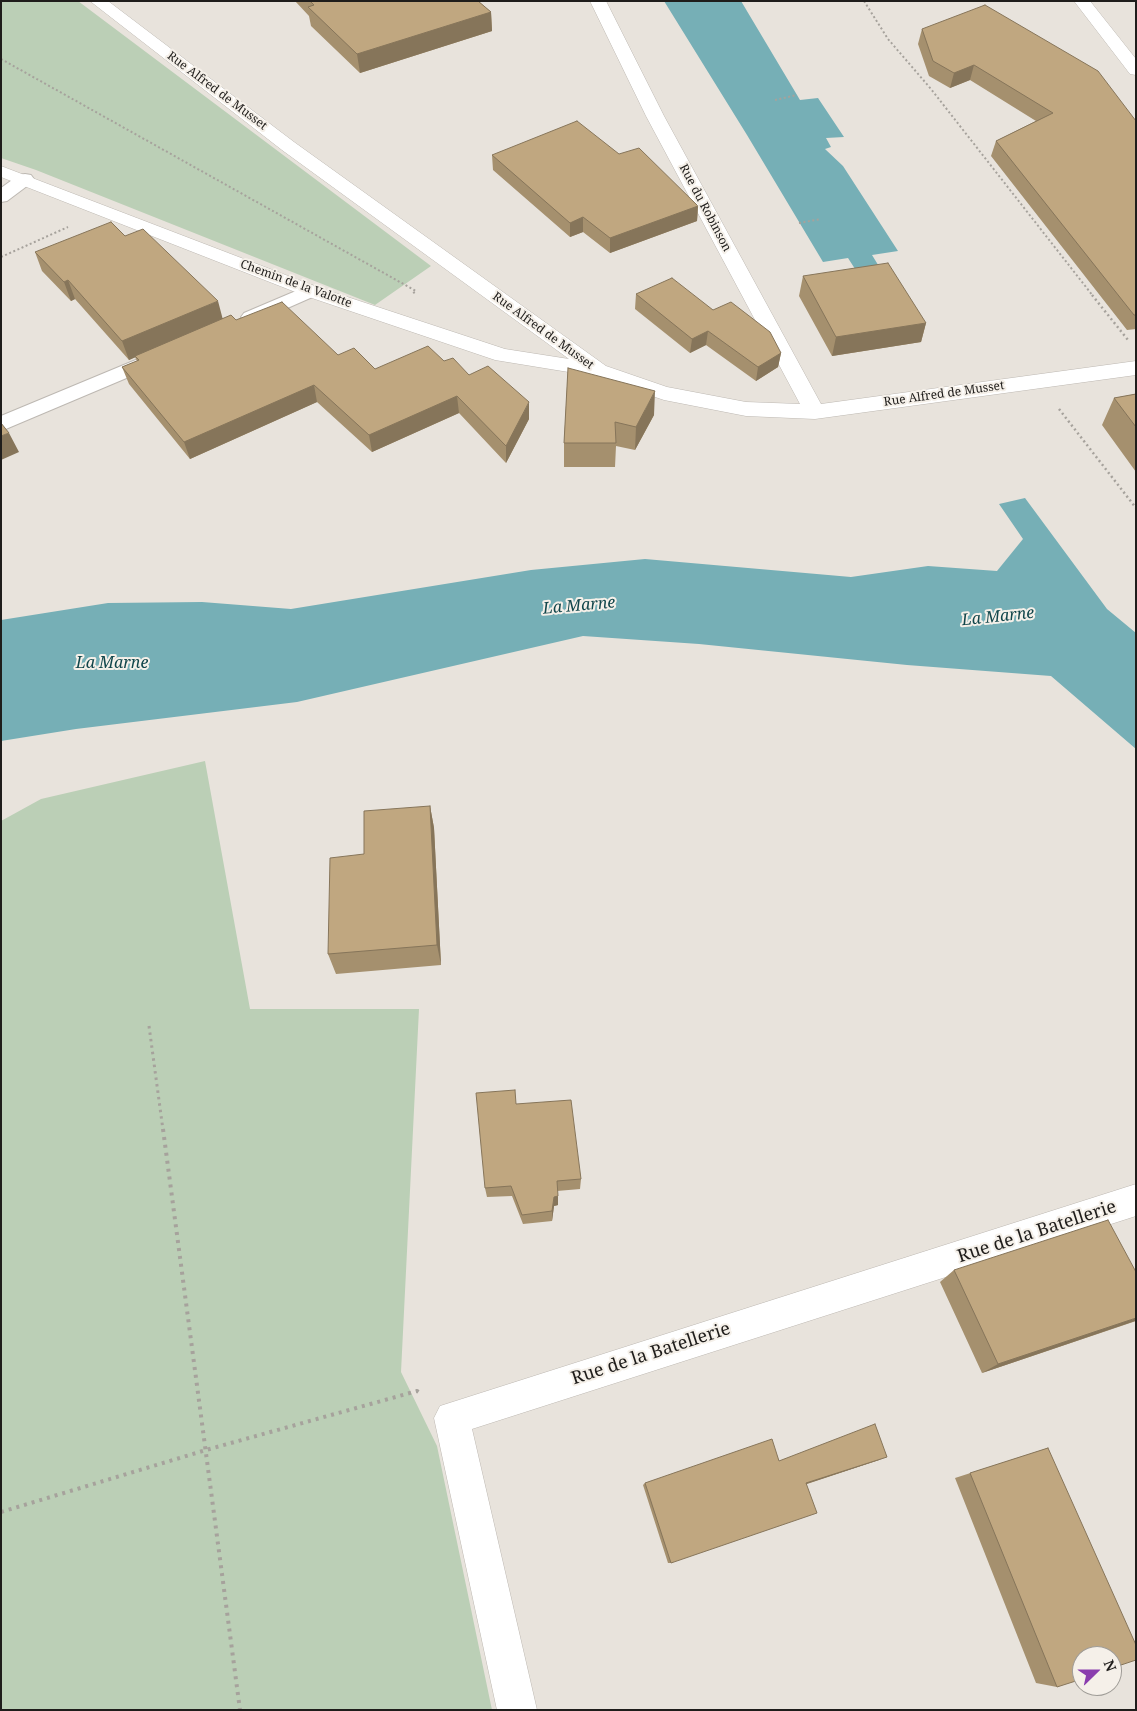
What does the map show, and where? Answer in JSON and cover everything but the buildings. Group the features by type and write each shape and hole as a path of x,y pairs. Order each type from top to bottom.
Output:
{"street":[{"name":"Rue Alfred de Musset","path":"98,1 288,146 599,371 664,393 746,409 815,412 1136,368"},
{"name":"Rue du Robinson","path":"598,1 655,116 815,412"},
{"path":"1082,1 1136,70"},
{"name":"Chemin de la Valotte","path":"1,171 310,291 387,317 502,355 599,371"},
{"name":"Rue de la Batellerie","path":"452,1418 1136,1200"},
{"path":"452,1418 517,1710"}],"lane":[{"path":"1,197 25,180"},
{"path":"237,322 310,291"},
{"path":"1,424 174,350"}],"path":[{"path":"864,1 888,39 931,89 1130,342"},
{"path":"1,59 416,291 387,317"},
{"path":"774,100 797,95"},
{"path":"1,257 105,211"},
{"path":"799,223 821,219"},
{"path":"1038,380 1095,457 1136,508"},
{"path":"149,1026 240,1710"},
{"path":"1,1512 206,1450 417,1391 452,1418"}],"green space":[{"path":"1,1 78,1 431,266 375,305 36,170 1,158"},
{"path":"205,761 250,1009 419,1009 401,1372 437,1446 492,1710 1,1710 1,821 41,799"}],"water":[{"path":"664,1 741,1 800,100 818,98 844,137 826,138 831,147 825,149 843,166 898,251 872,255 880,268 857,272 848,258 823,262"},
{"name":"La Marne","path":"1025,498 1107,609 1136,633 1136,749 1051,676 907,665 699,644 583,636 297,702 76,729 1,741 1,620 108,603 202,602 291,609 531,570 645,559 851,577 928,566 997,571 1023,539 999,504"}]}
